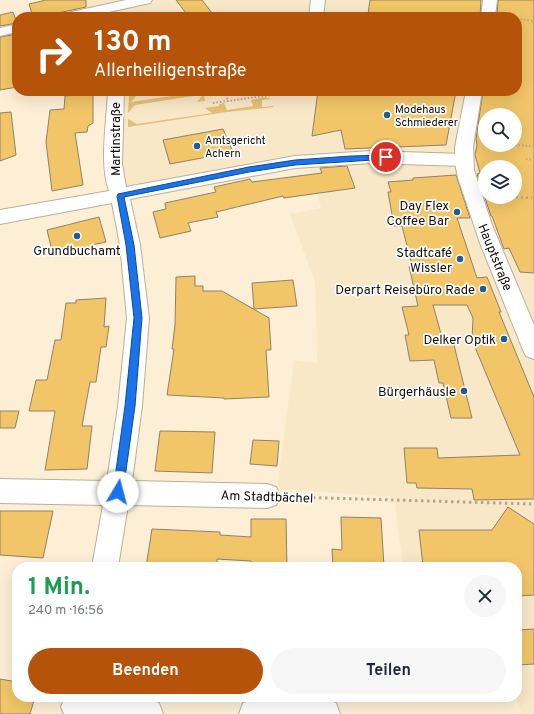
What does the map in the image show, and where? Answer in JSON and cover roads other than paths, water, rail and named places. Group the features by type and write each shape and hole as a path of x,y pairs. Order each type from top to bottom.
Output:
{"street":[{"path":"93,12 145,0"},
{"path":"317,12 318,0"},
{"path":"489,12 490,0"},
{"path":"0,32 12,29"},
{"name":"Martinstraße","path":"106,562 118,492 130,406 138,318 130,245 120,196 115,182 113,164 116,96"},
{"name":"Hauptstraße","path":"473,96 463,160 482,225 534,350"},
{"path":"0,217 120,196 295,162 371,157 463,160"},
{"name":"Am Stadtbächel","path":"0,491 118,492 267,496"},
{"path":"76,706 148,714"},
{"path":"254,714 293,706 325,714"}],"place":[{"name":"Modehaus Schmiederer","path":"387,115"},
{"name":"Amtsgericht Achern","path":"197,146"},
{"name":"Day Flex Coffee Bar","path":"457,212"},
{"name":"Grundbuchamt","path":"77,236"},
{"name":"Stadtcafé Wissler","path":"460,259"},
{"name":"Derpart Reisebüro Rade","path":"483,289"},
{"name":"Delker Optik","path":"504,339"},
{"name":"Bürgerhäusle","path":"464,391"}]}
